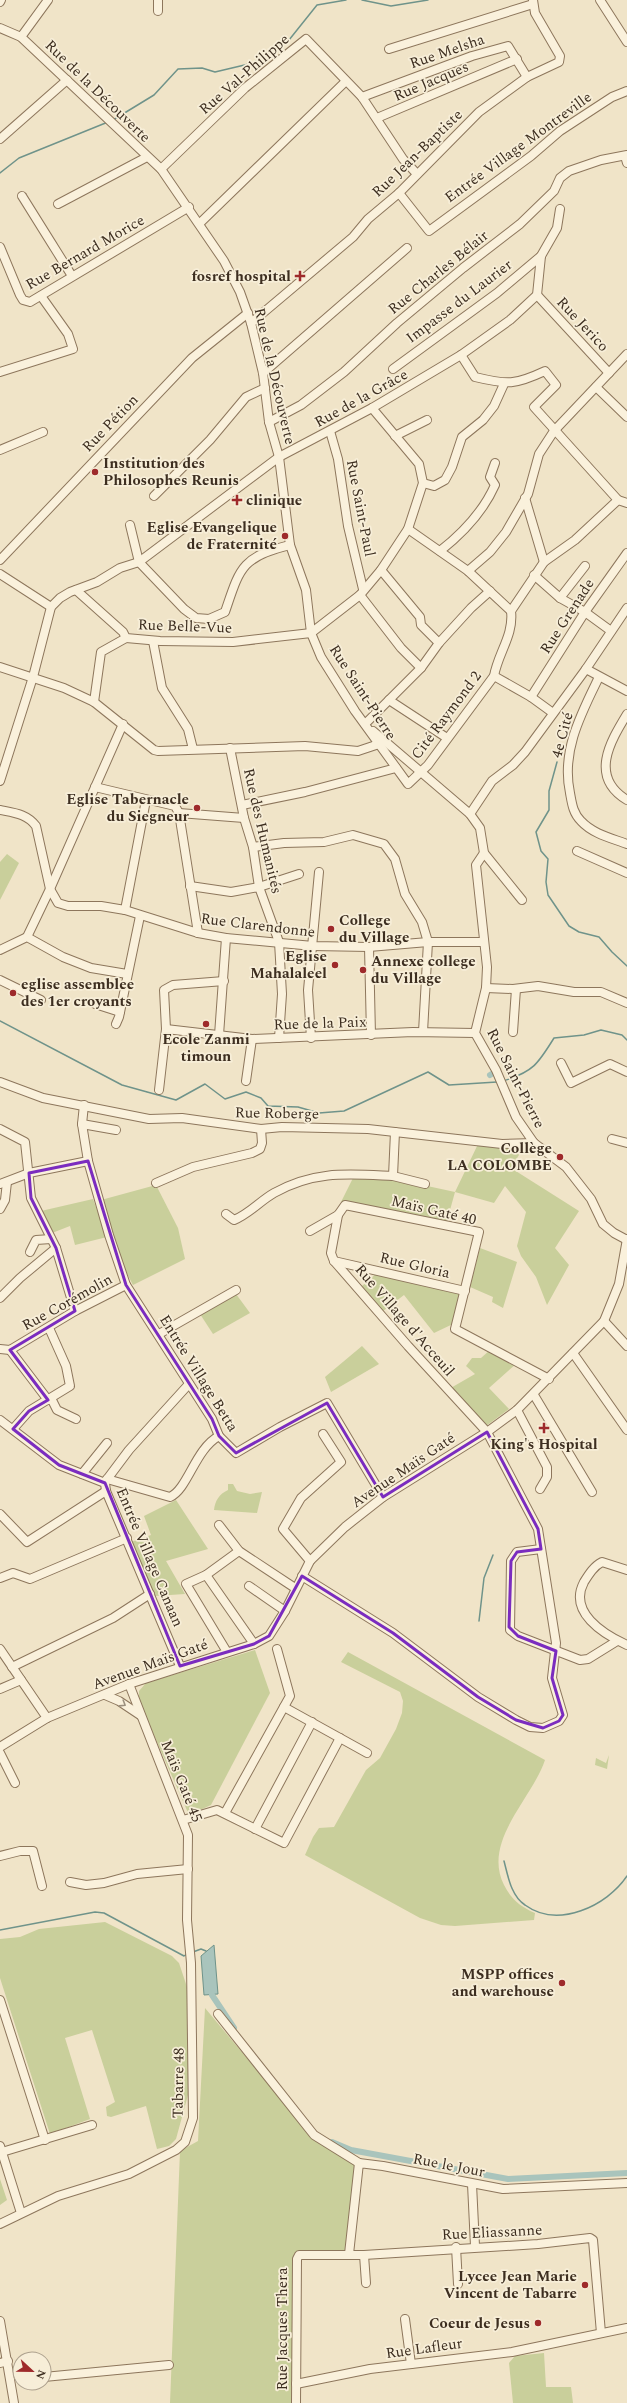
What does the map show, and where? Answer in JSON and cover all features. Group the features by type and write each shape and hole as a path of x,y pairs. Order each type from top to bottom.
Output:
{"street":[{"path":"21,37 48,0"},
{"path":"158,0 158,11"},
{"path":"600,0 627,42"},
{"path":"389,49 533,2"},
{"name":"Rue Jean-Baptiste","path":"251,323 353,237 368,219 399,193 479,112 527,77 558,64 560,59 535,14 533,2"},
{"name":"Rue de la Découverte","path":"0,28 21,37 67,80 103,117 161,169 200,223 224,261 248,313 263,373 269,422 279,457 290,545 306,590 311,633"},
{"name":"Rue Val-Philippe","path":"161,169 245,88 306,39 345,82 362,97 403,159 418,174"},
{"name":"Rue Melsha","path":"362,97 472,56 508,46 527,77"},
{"name":"Rue Jacques","path":"377,118 517,59"},
{"path":"0,139 67,80"},
{"path":"200,223 345,82"},
{"name":"Entrée Village Montreville","path":"399,193 429,231 531,156 560,131 612,97 627,91"},
{"path":"58,204 147,157"},
{"name":"Rue Charles Bélair","path":"269,422 301,405 344,372 462,268 520,224 554,191 560,178 569,171 601,160 626,158"},
{"path":"22,196 72,276"},
{"name":"Rue Bernard Morice","path":"0,248 23,300 30,302 189,207"},
{"path":"537,295 541,256 557,228 560,209"},
{"path":"263,373 407,248"},
{"name":"Impasse du Laurier","path":"393,369 497,293 541,256"},
{"name":"Rue de la Grâce","path":"51,607 60,598 97,582 120,568 139,562 279,457 372,408 461,355 510,320 537,295"},
{"name":"Rue Jerico","path":"537,295 609,373"},
{"path":"0,372 73,349 68,334 41,296"},
{"name":"Rue Pétion","path":"0,560 192,358 248,313"},
{"path":"468,571 490,552 506,532 525,498 539,454 554,432 627,354"},
{"path":"461,355 475,377 504,384 523,381 545,370 556,385 534,407 554,432 618,500 627,503"},
{"path":"423,483 434,486 445,480 452,467 462,436 482,420 494,406 504,384"},
{"path":"596,387 627,417"},
{"path":"154,496 210,440 246,397 264,388"},
{"path":"311,633 362,592 381,570 408,529 423,483 419,464 372,408"},
{"path":"395,436 427,420"},
{"name":"Rue Saint-Paul","path":"330,431 338,459 348,526 362,592"},
{"path":"0,450 43,432"},
{"path":"440,551 462,533 489,498 495,485 490,477 495,463"},
{"path":"525,498 544,562"},
{"path":"408,529 468,571 511,611 544,562 575,540 618,500"},
{"path":"130,525 139,562 184,609 196,618 209,619 225,612 237,577 248,562 264,551 290,545"},
{"name":"Rue Grenade","path":"531,697 585,612 627,552"},
{"path":"560,598 585,566"},
{"path":"381,570 420,617 421,625 439,643"},
{"path":"0,574 51,607 33,676 0,781"},
{"path":"534,575 560,598 585,612 611,631"},
{"name":"Rue Belle-Vue","path":"76,590 122,632 126,638 153,641 233,642 311,633"},
{"path":"490,591 439,643 421,668 365,724 470,814 480,828 484,853 522,900"},
{"path":"362,592 401,648 421,668"},
{"path":"470,814 492,781 513,765 525,752 586,670 627,608"},
{"name":"Cité Raymond 2","path":"408,784 422,772 494,676 496,662 513,624 511,611"},
{"name":"Rue Saint-Pierre","path":"311,633 320,657 408,784"},
{"path":"94,702 101,652 126,638"},
{"path":"153,641 162,688 188,729 193,749"},
{"path":"0,667 33,676 94,702 154,750 312,746 358,751 379,744"},
{"path":"586,670 626,688"},
{"path":"494,676 531,697 553,713"},
{"name":"4e Cité","path":"599,677 572,739 567,766 569,790 573,810 583,824 605,836 627,844"},
{"path":"390,700 447,738"},
{"path":"627,714 613,736 605,758 609,780 618,795 627,800"},
{"path":"0,950 27,937 50,889 123,724"},
{"name":"Rue des Humanités","path":"230,748 244,818 253,847 259,887 279,942 282,994 279,1038"},
{"path":"242,805 305,792 396,768"},
{"path":"95,787 175,806 179,813 198,933"},
{"path":"124,910 146,800"},
{"name":"Rue Clarendonne","path":"0,810 21,814 30,819 36,826 50,889 58,903 68,906 101,906 124,910 198,933 226,938 313,946 369,947 428,942 484,942"},
{"path":"179,813 244,818"},
{"path":"253,847 284,843 324,842 353,834 384,844 395,859 405,894 422,922 428,942 423,1032"},
{"path":"577,851 627,874"},
{"name":"Rue Saint-Pierre","path":"484,853 476,865 487,967 486,988 475,1033 499,1077 516,1117 534,1143 566,1167 591,1199 603,1224 627,1240"},
{"path":"311,1038 308,990 319,872"},
{"path":"190,886 231,892 259,887 298,874"},
{"path":"116,1024 120,1012 140,916"},
{"path":"27,937 63,957 91,968 127,974"},
{"path":"219,1035 226,938"},
{"path":"369,947 371,1035"},
{"path":"0,980 41,1000"},
{"path":"160,1090 166,1029 164,990 173,985 224,981"},
{"path":"486,988 516,989 538,986 574,992 601,992 627,1003"},
{"path":"513,1032 516,989"},
{"path":"95,1004 120,1012"},
{"name":"Rue de la Paix","path":"166,1029 252,1039 311,1038 423,1032 475,1033"},
{"path":"246,1081 252,1039"},
{"path":"561,1063 571,1083 610,1064 627,1072"},
{"name":"Rue Roberge","path":"0,1082 43,1098 149,1119 182,1118 261,1129 282,1127 368,1129 502,1144 534,1143"},
{"name":"Entrée Village Betta","path":"84,1105 82,1124 88,1161 108,1235 126,1285 159,1334 212,1419 219,1436 236,1453 280,1427 328,1404 383,1497"},
{"path":"82,1124 116,1130"},
{"path":"0,1129 25,1142 31,1198 56,1248 75,1311"},
{"path":"156,1183 193,1167 252,1153 260,1149 262,1144 261,1129"},
{"path":"393,1176 395,1132"},
{"path":"612,1140 627,1144"},
{"path":"0,1209 5,1200 4,1183 29,1173 88,1161"},
{"path":"226,1214 234,1220 242,1217 261,1201 288,1185 321,1175 338,1173 393,1176 425,1184"},
{"name":"Maïs Gaté 40","path":"310,1231 338,1215 345,1205 479,1232 455,1329 549,1379"},
{"name":"Rue Village d'Acceuil","path":"302,1576 393,1633 478,1697 530,1727 536,1728 550,1726 559,1721 563,1715 552,1678 556,1651 538,1530 487,1432 408,1346 334,1261 331,1253 338,1215"},
{"path":"30,1252 36,1240 51,1239"},
{"name":"Avenue Maïs Gaté","path":"0,1747 47,1718 130,1684 180,1666 254,1644 269,1636 285,1611 295,1588 310,1561 345,1527 383,1497 487,1432 517,1410 534,1395 604,1320 619,1284 627,1240"},
{"path":"0,1298 20,1278 56,1248"},
{"name":"Rue Gloria","path":"334,1261 465,1291"},
{"name":"Rue Corémolin","path":"3,1349 49,1328 75,1311 126,1285"},
{"path":"159,1334 236,1290"},
{"path":"604,1320 627,1346"},
{"path":"13,1429 30,1411 70,1386 66,1366 49,1328"},
{"path":"3,1349 50,1399 57,1410 76,1419"},
{"path":"573,1353 627,1430"},
{"path":"0,1514 27,1542 106,1484 129,1450 190,1384"},
{"path":"534,1395 592,1492"},
{"path":"517,1410 547,1467 547,1477 540,1489"},
{"name":"Entrée Village Canaan","path":"0,1420 58,1465 106,1484 180,1666"},
{"path":"310,1561 283,1529 301,1498 341,1462 323,1434"},
{"path":"106,1484 170,1497 176,1494 196,1461 213,1439 219,1436"},
{"path":"82,1474 107,1443"},
{"path":"218,1525 239,1551 295,1588"},
{"path":"0,1578 13,1573 30,1578 127,1538"},
{"path":"542,1549 517,1552 511,1561 509,1627 518,1636 556,1651 585,1660 617,1641"},
{"path":"227,1652 186,1587 187,1582 206,1574 239,1551"},
{"path":"627,1570 602,1562 588,1575 579,1592 583,1612 588,1619 617,1641 627,1646"},
{"path":"206,1574 254,1644"},
{"path":"249,1586 285,1611"},
{"path":"12,1667 113,1618 150,1594"},
{"path":"0,1649 47,1718"},
{"path":"225,1813 290,1696 277,1649"},
{"path":"0,1689 21,1680"},
{"name":"Maïs Gaté 45","path":"130,1684 140,1715 188,1835 187,1920 191,1963"},
{"path":"105,1695 119,1701 140,1715"},
{"path":"284,1706 367,1753"},
{"path":"255,1829 312,1722"},
{"path":"183,1820 210,1810 217,1810 284,1843 340,1738"},
{"path":"0,1753 15,1783"},
{"path":"0,1856 20,1851 33,1851 42,1886"},
{"path":"70,1882 86,1885 104,1884 137,1874 188,1870"},
{"name":"Tabarre 48","path":"0,2224 58,2196 129,2174 176,2150 185,2142 193,2118 191,1963"},
{"path":"0,2000 45,2140"},
{"path":"218,2014 314,2135 359,2163 349,2254"},
{"path":"21,2213 1,2149 45,2140 92,2124"},
{"name":"Rue le Jour","path":"359,2163 383,2166 472,2184 511,2190 627,2183"},
{"path":"472,2184 475,2246"},
{"name":"Rue Eliassanne","path":"299,2255 364,2255 592,2238 601,2333"},
{"path":"456,2247 458,2284"},
{"name":"Rue Jacques Thera","path":"296,2403 297,2259 299,2255"},
{"path":"364,2255 366,2283"},
{"path":"405,2319 411,2364"},
{"path":"0,2321 4,2362 11,2382 14,2403"},
{"name":"Rue Lafleur","path":"296,2384 411,2364 512,2352 627,2328"},
{"path":"52,2376 169,2365"}],"highlighted area":[{"path":"88,1161 126,1285 212,1419 219,1436 236,1453 327,1403 383,1497 487,1432 538,1529 541,1549 517,1552 511,1561 509,1627 518,1636 556,1651 552,1678 563,1715 559,1721 543,1728 516,1720 478,1697 393,1633 302,1576 269,1636 254,1644 180,1666 105,1483 59,1465 13,1429 29,1411 48,1400 10,1350 75,1311 56,1248 31,1198 29,1173"}],"green space":[{"path":"7,854 19,863 0,900 0,862"},
{"path":"479,1142 525,1145 511,1168 579,1211 555,1248 569,1265 547,1305 536,1277 521,1256 517,1246 526,1212 505,1186 494,1203 455,1192"},
{"path":"354,1176 395,1179 455,1192 447,1221 341,1202"},
{"path":"156,1185 178,1228 185,1259 133,1285 124,1268 101,1200"},
{"path":"93,1199 107,1237 75,1245 70,1226 52,1233 41,1211"},
{"path":"480,1248 517,1262 503,1308 492,1302 493,1297 470,1287"},
{"path":"377,1273 462,1295 455,1323 434,1333 404,1295 383,1311 362,1286"},
{"path":"236,1294 250,1313 213,1334 200,1314"},
{"path":"362,1346 379,1364 331,1392 325,1377"},
{"path":"490,1350 516,1364 489,1388 509,1409 486,1426 449,1389 475,1374 466,1366 472,1358 481,1358"},
{"path":"228,1484 233,1484 237,1491 250,1494 262,1492 257,1513 214,1510 218,1498 228,1490"},
{"path":"176,1500 208,1549 166,1561 185,1594 155,1596 131,1542 151,1535 144,1516"},
{"path":"255,1650 270,1693 211,1805 189,1815 139,1701 139,1691 146,1683"},
{"path":"348,1652 545,1760 539,1775 511,1821 499,1852 499,1869 504,1885 517,1902 535,1913 534,1920 455,1926 441,1925 420,1918 305,1855 319,1828 334,1827 366,1770 380,1758 396,1729 402,1713 403,1701 400,1692 341,1662"},
{"path":"609,1755 607,1769 595,1765 596,1758 606,1763"},
{"path":"105,1922 172,1956 179,1963 187,1987 189,2035 188,2095 176,2139 169,2146 157,2149 146,2106 111,2117 107,2116 106,2107 115,2102 92,2030 65,2038 90,2119 50,2134 0,1978 0,1939 20,1937 39,1929"},
{"path":"205,2008 316,2141 355,2163 346,2250 294,2253 294,2403 170,2403 180,2151 198,2141"},
{"path":"0,2179 7,2200 0,2205"},
{"path":"544,2353 546,2387 571,2387 573,2403 513,2403 509,2363 515,2356"}],"water":[{"path":"214,1945 218,1994 204,1995 201,1956"}],"waterway":[{"path":"113,120 154,95 178,69 202,68 215,72 253,63 289,40 317,5 346,0"},
{"path":"362,0 391,6 428,0"},
{"path":"0,173 19,158 108,122"},
{"path":"557,762 549,791 549,810 536,832 541,851 548,859 546,882 548,895 569,926 579,932 599,937 627,966"},
{"path":"0,1021 122,1085 176,1100 205,1084 225,1099 246,1092 261,1098 268,1106 298,1107 319,1113 344,1111 428,1072 449,1085 497,1082"},
{"path":"503,1081 513,1078 534,1066 554,1038 584,1035 601,1030 622,1035 627,1040"},
{"path":"490,1075 495,1072"},
{"path":"479,1621 484,1578 493,1555"},
{"path":"504,1861 513,1891 520,1901 538,1912 552,1915 581,1911 595,1905 607,1897 627,1876"},
{"path":"0,1930 95,1912 104,1913 184,1956 187,1954"},
{"path":"193,1952 201,1949 206,1951"},
{"path":"212,1995 234,2028"},
{"path":"332,2142 351,2150 508,2179 627,2173"}],"place":[{"name":"fosref hospital","path":"300,276"},
{"name":"Institution des Philosophes Reunis","path":"95,472"},
{"name":"clinique","path":"237,500"},
{"name":"Eglise Evangelique de Fraternité","path":"285,536"},
{"name":"Eglise Tabernacle du Siegneur","path":"197,808"},
{"name":"College du Village","path":"331,929"},
{"name":"Eglise Mahalaleel","path":"335,965"},
{"name":"Annexe college du Village","path":"363,970"},
{"name":"eglise assemblee des 1er croyants","path":"13,993"},
{"name":"Ecole Zanmi timoun","path":"206,1024"},
{"name":"Collège LA COLOMBE","path":"560,1157"},
{"name":"King's Hospital","path":"544,1428"},
{"name":"MSPP offices and warehouse","path":"562,1983"},
{"name":"Lycee Jean Marie Vincent de Tabarre","path":"585,2285"},
{"name":"Coeur de Jesus","path":"538,2323"}]}
